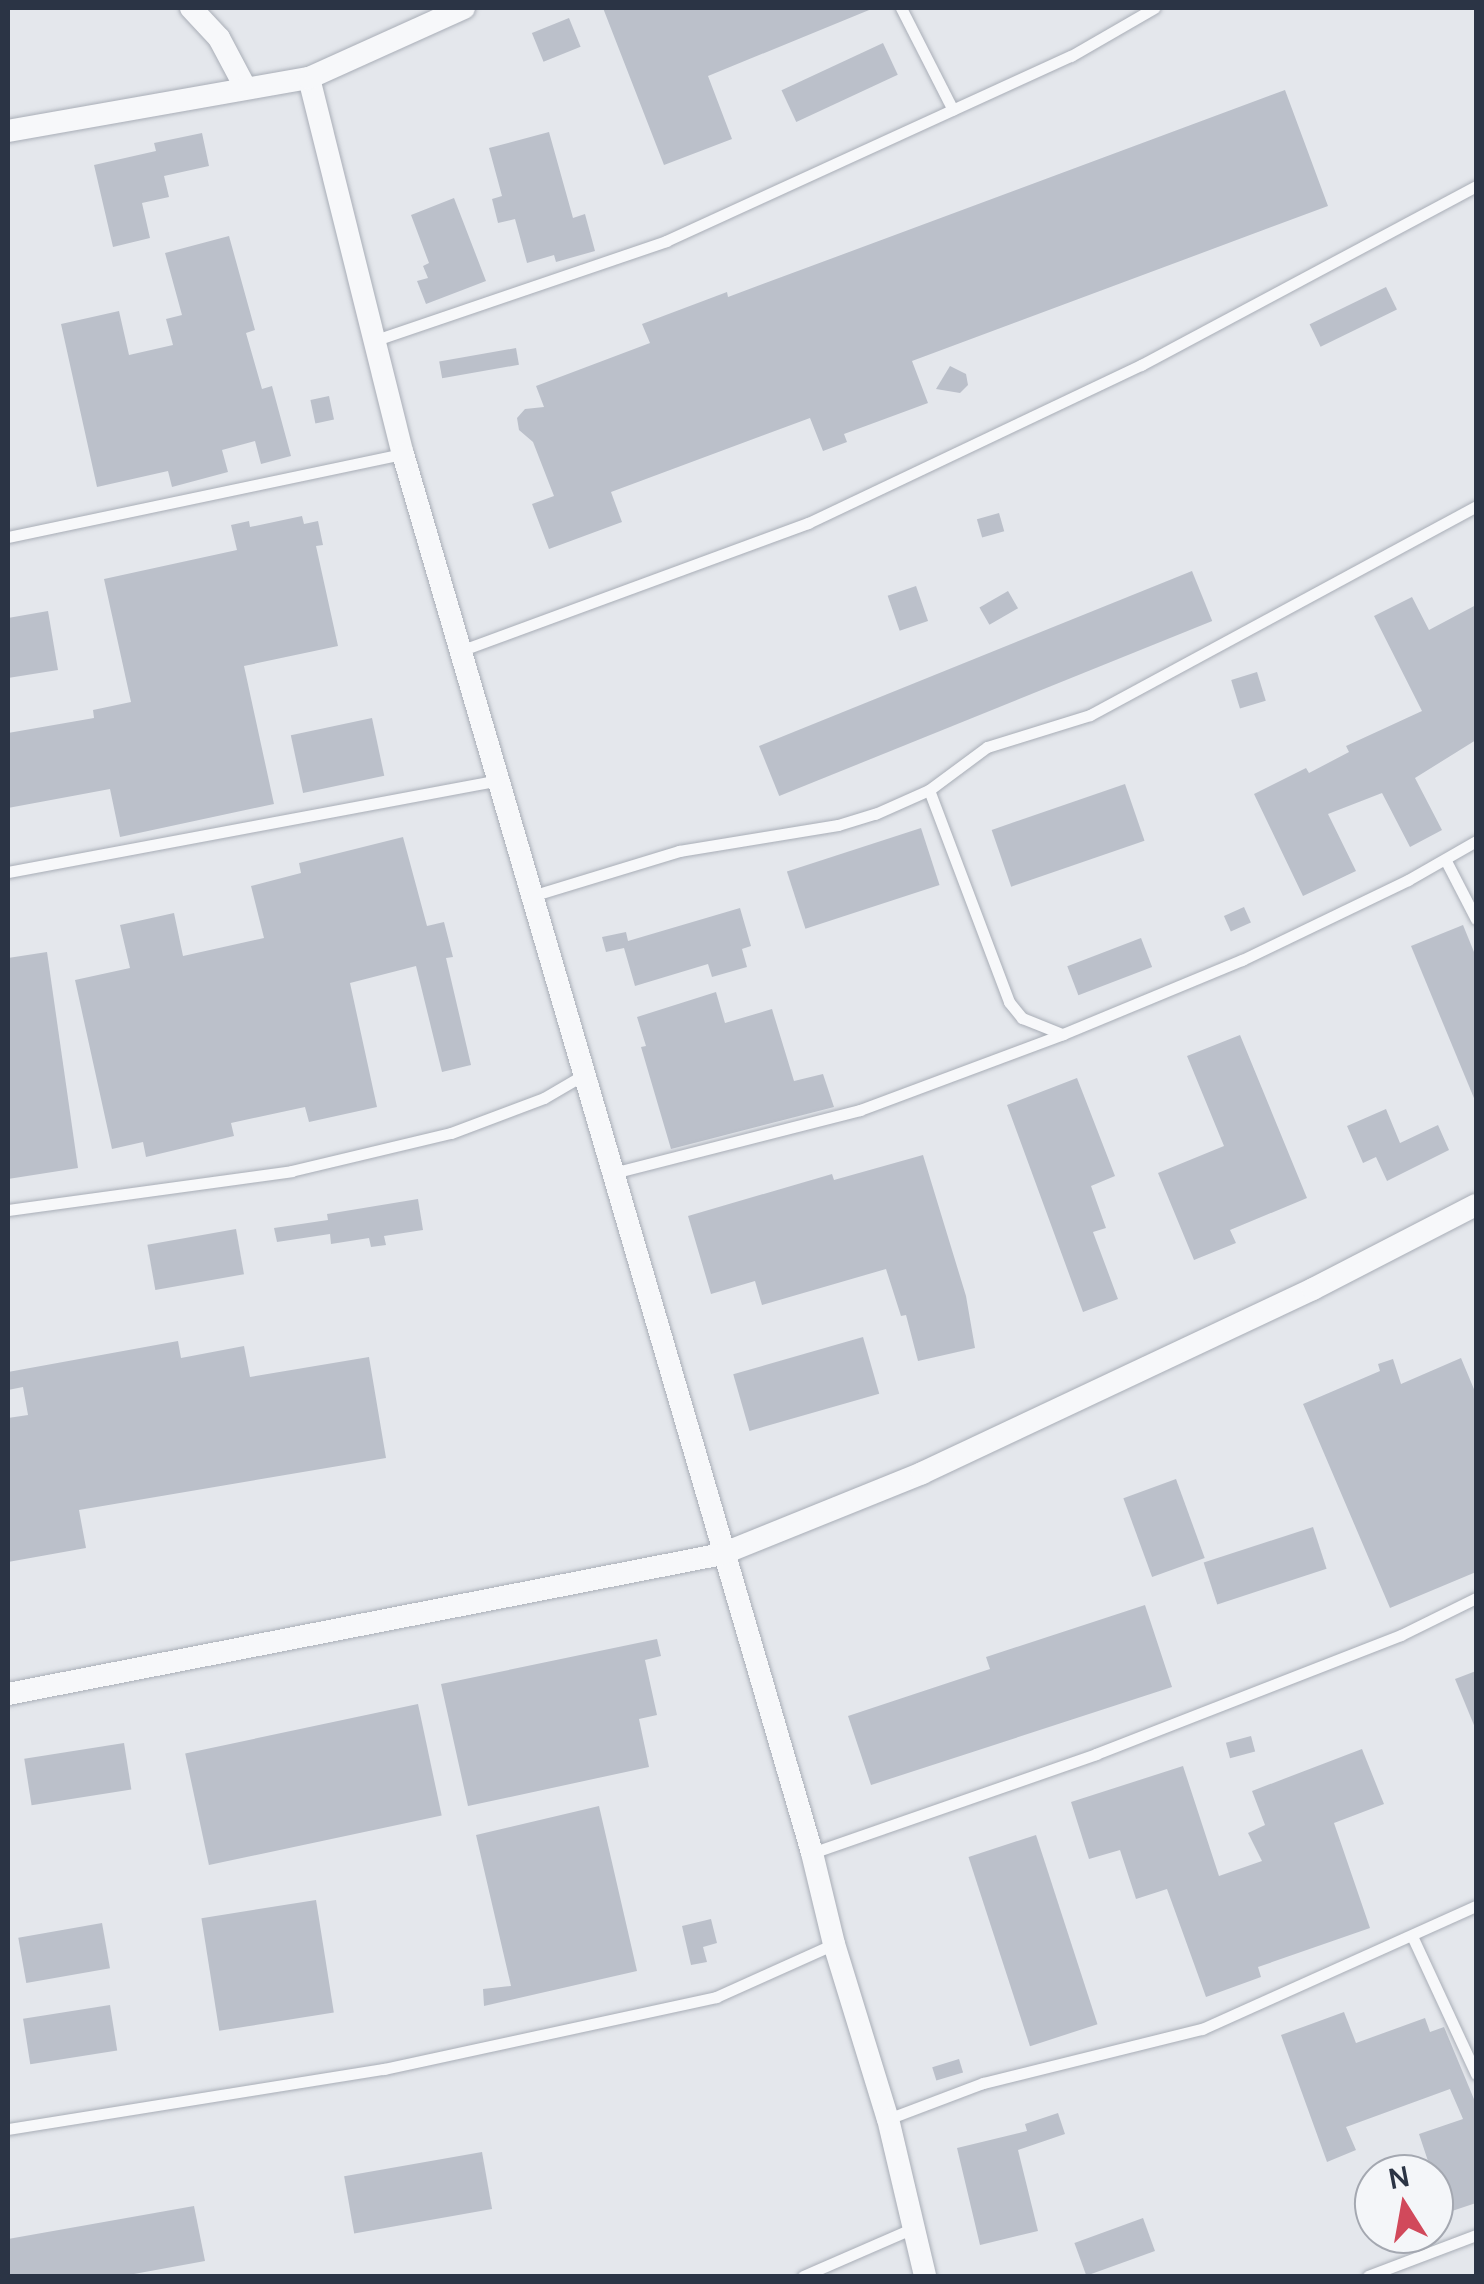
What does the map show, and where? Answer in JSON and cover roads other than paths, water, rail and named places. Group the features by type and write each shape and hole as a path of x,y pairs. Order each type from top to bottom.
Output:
{"street":[{"path":"192,8 219,38 245,87"},
{"path":"8,131 309,78 464,8"},
{"path":"309,78 403,454 812,1853 834,1944 888,2119 911,2230 925,2276"},
{"path":"8,1694 722,1554 922,1473 1313,1289 1476,1205"}],"lane":[{"path":"902,8 953,110"},
{"path":"373,341 624,258 1071,56 1154,8"},
{"path":"460,651 808,523 1140,365 1476,186"},
{"path":"8,536 403,454"},
{"path":"532,896 679,850 838,825 929,790 987,748 1090,715 1476,506"},
{"path":"8,872 500,780"},
{"path":"929,790 1009,1002 1022,1018 1063,1034"},
{"path":"613,1173 860,1110 1063,1034 1242,960 1446,860 1476,841"},
{"path":"1446,860 1476,920"},
{"path":"8,1210 292,1171 452,1133 544,1098 584,1074"},
{"path":"812,1853 1114,1747 1401,1635 1476,1598"},
{"path":"888,2119 983,2082 1202,2029 1476,1906"},
{"path":"1412,1936 1476,2074"},
{"path":"8,2129 384,2069 716,1997 834,1944"},
{"path":"804,2276 911,2230"},
{"path":"1368,2276 1476,2234"}]}
